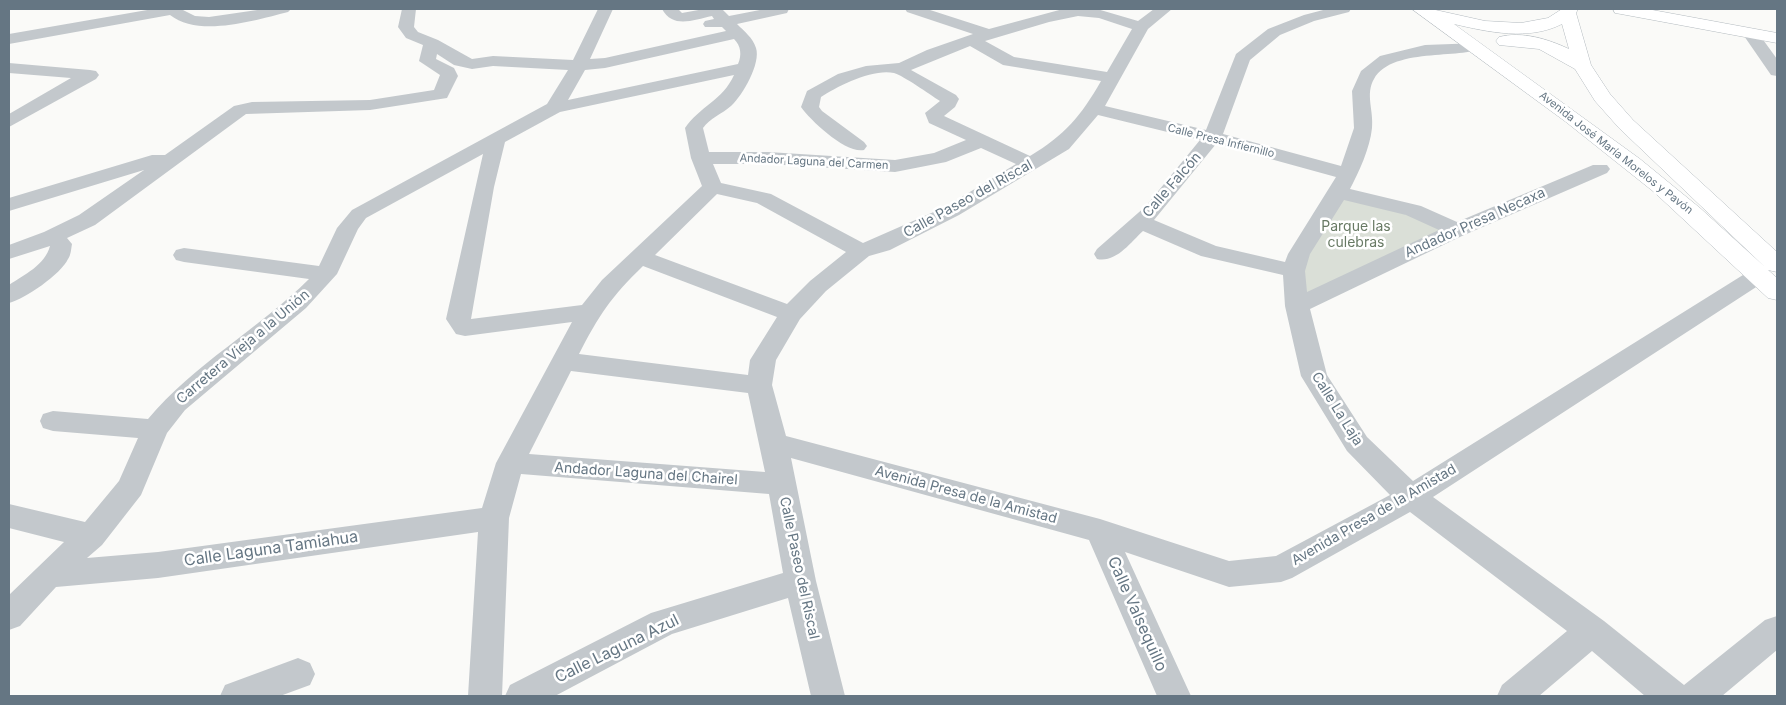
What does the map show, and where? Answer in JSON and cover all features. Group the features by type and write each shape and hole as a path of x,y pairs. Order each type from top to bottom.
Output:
{"main road":[{"path":"1621,9 1777,38"},
{"path":"1424,11 1508,27 1546,24 1560,19 1569,11 1582,65 1602,97 1626,124 1745,234 1771,277"},
{"name":"Avenida José María Morelos y Pavón","path":"1424,11 1572,116 1771,277"},
{"path":"1478,49 1501,42 1523,41 1544,44 1563,51 1582,65"},
{"path":"1745,234 1777,234"}],"street":[{"path":"72,9 72,28"},
{"path":"9,39 172,9 182,18 206,22 283,9"},
{"path":"409,9 406,14 407,30 464,63 582,59 604,63 737,34"},
{"path":"554,108 582,59 605,9"},
{"path":"669,9 679,18 782,10"},
{"path":"912,9 992,35"},
{"name":"Calle Paseo del Riscal","path":"828,696 800,581 774,443 759,385 763,360 790,314 818,286 861,251 882,245 952,211 1062,145 1094,109 1141,27 1165,9"},
{"name":"Calle Falcón","path":"1294,271 1208,252 1140,222 1153,210 1212,137 1228,100 1242,58 1274,32 1308,18 1344,9"},
{"path":"857,146 816,114 810,107 812,95 843,76 860,71 902,68 919,59 1060,10 1081,11 1141,27"},
{"path":"582,59 718,14"},
{"path":"713,187 701,158 694,128 700,119 725,102 739,84 748,62 748,48 718,14"},
{"path":"1750,33 1777,71"},
{"path":"11,69 29,60 34,54 33,35"},
{"path":"972,40 1018,63 1113,78"},
{"path":"9,252 52,237 87,220 230,117 246,109 370,105 441,94 449,76 448,72 428,61 432,44"},
{"name":"Calle La Laja","path":"1478,49 1425,50 1386,60 1367,75 1361,91 1363,128 1343,183 1299,254 1294,271 1297,306 1314,376 1357,444 1411,497 1592,631 1670,696"},
{"name":"Carretera Vieja a la Unión","path":"9,616 48,575 90,536 130,487 155,429 176,403 298,303 326,274 348,228 359,214 554,108 748,62"},
{"path":"902,68 903,72 950,100 949,103 934,112 935,119 1032,164"},
{"path":"9,121 90,75 11,69"},
{"name":"Calle Presa Infiernillo","path":"1094,109 1212,137 1343,183 1385,202 1428,215 1455,230"},
{"path":"496,138 484,187 458,319 465,328 589,312"},
{"name":"Andador Laguna del Carmen","path":"701,158 768,158 894,166 940,158 983,140"},
{"path":"9,205 181,152"},
{"name":"Andador Presa Necaxa","path":"1297,306 1455,230 1600,168"},
{"path":"713,187 764,198 861,251"},
{"path":"485,696 494,518 510,463 589,312 610,285 713,187"},
{"path":"1105,254 1140,222"},
{"path":"9,296 40,275 58,258 61,244 52,237"},
{"path":"184,255 326,274"},
{"path":"641,257 790,314"},
{"name":"Avenida Presa de la Amistad","path":"774,443 1100,531 1229,574 1281,570 1411,497 1771,277"},
{"path":"563,361 759,385"},
{"path":"53,421 155,429"},
{"name":"Andador Laguna del Chairel","path":"510,463 781,484"},
{"path":"9,516 90,536"},
{"name":"Calle Laguna Tamiahua","path":"48,575 158,565 494,518"},
{"name":"Calle Valsequillo","path":"1100,531 1174,696"},
{"name":"Calle Laguna Azul","path":"522,696 663,623 800,581"},
{"path":"1696,696 1777,630"},
{"path":"1514,696 1592,631"},
{"path":"1743,659 1777,653"},
{"path":"237,696 298,674"}],"green space":[{"name":"Parque las culebras","path":"1338,193 1455,230 1296,303 1299,254"}]}
